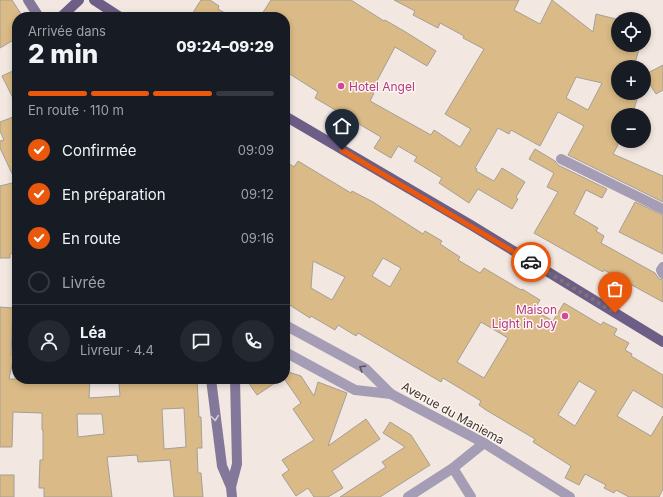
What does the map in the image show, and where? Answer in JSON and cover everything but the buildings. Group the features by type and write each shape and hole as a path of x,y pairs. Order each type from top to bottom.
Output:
{"main road":[{"path":"66,12 79,0"},
{"path":"94,0 112,12"},
{"path":"290,119 471,225 663,342"}],"street":[{"path":"28,0 36,12"},
{"path":"561,159 663,209"},
{"path":"663,267 661,270 663,274"},
{"name":"Avenue du Maniema","path":"290,328 366,369 391,394 484,443 570,497"},
{"path":"290,355 355,390 391,394"},
{"path":"212,384 222,466 232,492"},
{"path":"232,492 237,464 235,384"},
{"path":"408,497 453,468 484,443"},
{"path":"453,468 471,497"}],"way so far":[{"path":"531,262 615,313"}],"place":[{"name":"Hotel Angel","path":"341,86"},
{"name":"Maison Light in Joy","path":"565,316"}],"route":[{"path":"342,150 471,225 531,262"}]}
